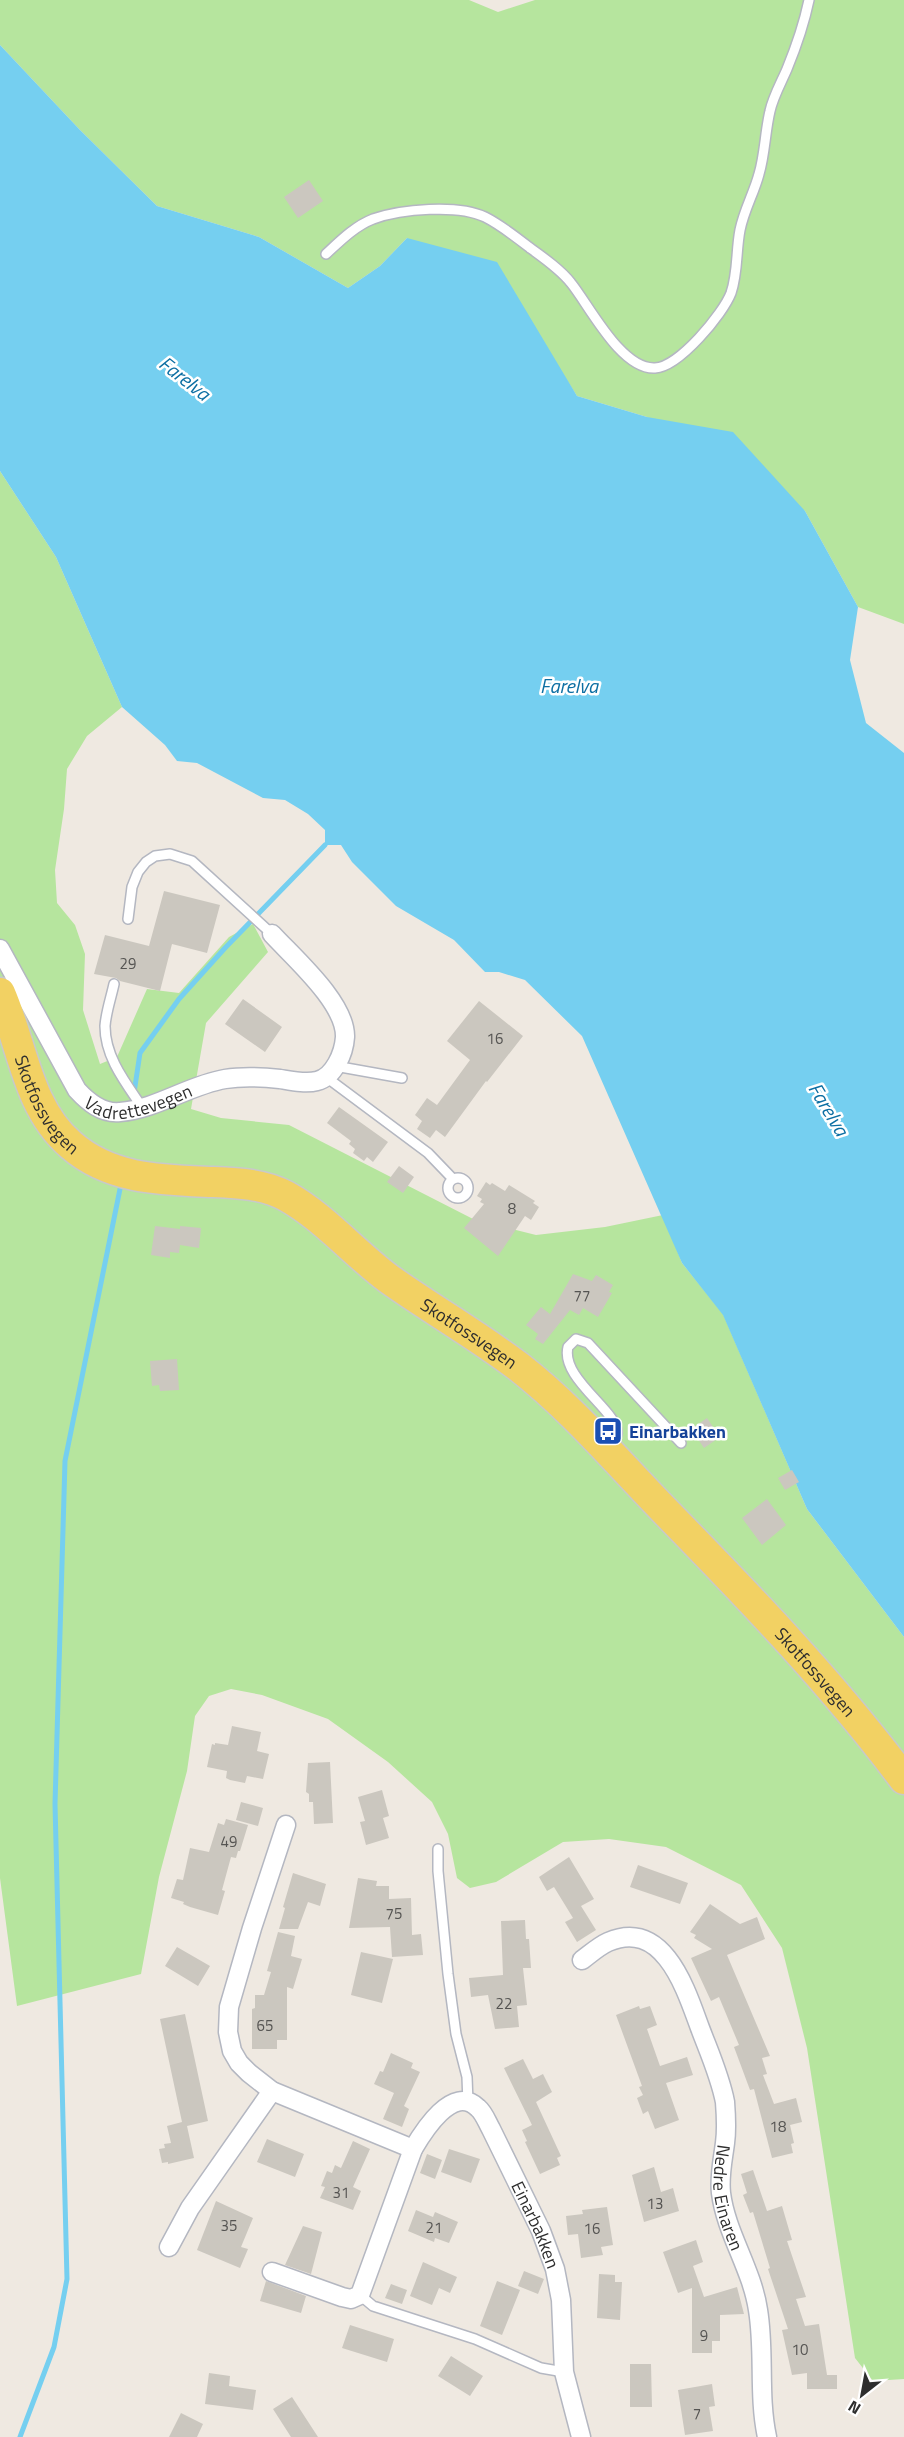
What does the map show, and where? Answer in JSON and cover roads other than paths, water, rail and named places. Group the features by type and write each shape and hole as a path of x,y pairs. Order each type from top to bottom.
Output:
{"main road":[{"name":"Skotfossvegen","path":"0,993 40,1105 52,1125 69,1144 87,1157 125,1174 179,1181 237,1183 267,1188 286,1196 315,1217 374,1268 520,1368 607,1450 727,1573 826,1680 904,1779"}],"street":[{"path":"272,934 328,997 339,1013 345,1038 341,1053 330,1072"},
{"name":"Vadrettevegen","path":"0,949 77,1090 96,1106 108,1111 120,1112 142,1107 209,1082 226,1079 247,1077 317,1082 330,1072"},
{"path":"286,1825 239,1968 228,2017 228,2032 232,2050 239,2063 259,2083 272,2091 413,2149"},
{"name":"Nedre Einaren","path":"582,1960 609,1942 642,1940 664,1953 674,1964 694,2012 725,2102 727,2118 720,2175 721,2193 728,2219 754,2288 759,2310 761,2393 767,2437"},
{"path":"169,2247 190,2208 272,2091"},
{"path":"272,2272 351,2299 360,2295 413,2149 424,2131 440,2113 456,2103 468,2103"},
{"name":"Einarbakken","path":"468,2103 477,2107 491,2128 550,2252 559,2285 564,2372 580,2437"}],"lane":[{"path":"326,254 349,233 373,219 413,210 468,211 484,216 505,229 570,281 601,328 621,350 639,363 655,368 668,362 683,353 698,338 718,314 731,292 740,231 759,175 770,109 793,52 809,0"},
{"path":"128,919 132,887 138,872 155,856 170,854 192,861 272,934"},
{"path":"114,984 105,1028 109,1049 115,1068 142,1107"},
{"path":"330,1072 388,1123 428,1153 453,1179"},
{"name":"Vadrettevegen","path":"330,1072 402,1078"},
{"path":"607,1450 616,1438 616,1427 578,1379 567,1361 567,1347 576,1339 588,1343 681,1443"},
{"path":"438,1849 438,1872 448,1974 456,2034 468,2077 468,2103"},
{"path":"360,2295 373,2306 475,2339 541,2368 564,2372"}],"water":[{"name":"Farelva","path":"0,45 80,130 157,206 259,237 348,288 380,266 407,238 497,262 577,396 647,417 733,432 805,511 858,607 850,660 866,723 904,753 904,1637 807,1509 723,1315 682,1263 582,1036 525,980 499,972 485,972 454,940 396,906 352,862 341,845 325,845 325,830 308,814 285,800 263,798 197,763 177,761 165,745 122,707 56,557 0,471"}],"waterway":[{"path":"134,1093 140,1053 179,999 325,845"},
{"path":"20,2437 54,2347 67,2279 55,1804 65,1461 120,1189"}],"place":[{"name":"Einarbakken","path":"608,1431"}]}
